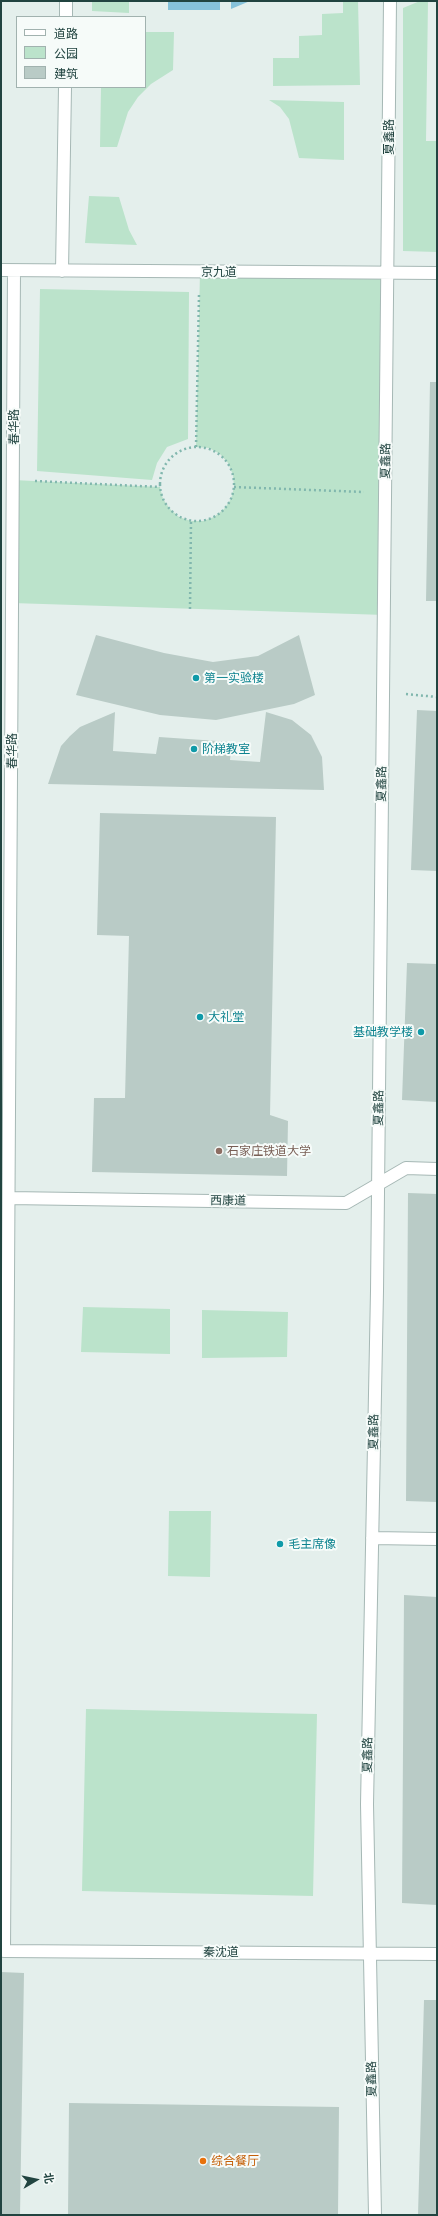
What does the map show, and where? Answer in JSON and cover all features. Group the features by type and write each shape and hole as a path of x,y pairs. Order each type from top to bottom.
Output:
{"street":[{"path":"66,1 66,16"},
{"name":"夏鑫路","path":"375,2215 368,1804 378,1185 390,1"},
{"path":"62,271 65,88"},
{"name":"京九道","path":"1,270 437,274"},
{"name":"春华路","path":"4,1951 5,1241 9,1198 14,271"},
{"name":"西康道","path":"9,1198 346,1203 406,1168 437,1169"},
{"path":"372,1538 437,1539"},
{"name":"秦沈道","path":"4,1951 437,1954"}],"path":[{"path":"196,446 200,272"},
{"path":"196,446 209,448 220,454 228,463 233,475 234,487 231,499 224,510 209,519 191,521 179,517 170,509 163,499 160,487 161,475 166,464 174,455 185,448 196,446"},
{"path":"13,480 160,487"},
{"path":"234,487 386,493"},
{"path":"190,609 191,521"},
{"path":"382,692 437,697"}],"green space":[{"path":"92,1 129,1 129,13 92,11"},
{"path":"343,1 358,1 360,85 273,86 273,58 299,58 299,36 322,35 322,14 343,13"},
{"path":"420,1 428,1 426,141 437,141 437,252 403,251 403,8"},
{"path":"146,32 174,32 173,70 151,84 138,97 128,112 117,147 100,147 101,88 146,88"},
{"path":"269,100 344,102 344,160 299,158 289,119 280,107"},
{"path":"89,196 119,197 129,230 137,245 85,243"},
{"path":"200,272 388,274 385,615 12,603 13,480 160,487 163,499 170,509 179,517 191,521 203,521 214,517 224,509 231,499 234,487 233,475 228,463 220,454 209,448 196,447"},
{"path":"40,289 189,292 188,439 167,447 157,463 152,480 37,471"},
{"path":"83,1307 170,1309 170,1354 81,1352"},
{"path":"202,1310 288,1312 287,1357 202,1358"},
{"path":"169,1511 211,1511 210,1577 168,1576"},
{"path":"86,1709 317,1714 313,1896 82,1891"}],"water":[{"path":"168,1 220,1 220,10 168,10"},
{"path":"231,1 250,1 231,9"}],"building":[{"path":"430,382 437,382 437,601 426,601"},
{"name":"第一实验楼","path":"96,635 164,653 213,662 258,656 299,635 315,695 294,704 216,720 160,715 76,695"},
{"path":"417,710 437,711 437,871 411,870"},
{"name":"阶梯教室","path":"115,712 113,751 156,754 159,737 232,742 230,760 260,762 266,712 292,720 311,735 322,757 324,790 48,784 61,746 70,736 80,727"},
{"name":"大礼堂","path":"100,813 276,817 270,1115 288,1121 287,1176 92,1172 94,1098 125,1098 129,936 97,935"},
{"name":"基础教学楼","path":"407,963 437,964 437,1102 402,1100"},
{"path":"408,1193 437,1194 437,1502 406,1501"},
{"path":"404,1595 437,1597 437,1905 402,1903"},
{"path":"1,1972 24,1973 20,2215 1,2215"},
{"path":"424,2000 437,2000 437,2215 418,2215"},
{"name":"综合餐厅","path":"69,2103 339,2107 338,2215 68,2215"}],"place":[{"name":"第一实验楼","path":"196,678"},
{"name":"阶梯教室","path":"194,749"},
{"name":"大礼堂","path":"200,1017"},
{"name":"基础教学楼","path":"421,1032"},
{"name":"石家庄铁道大学","path":"219,1151"},
{"name":"毛主席像","path":"280,1544"},
{"name":"综合餐厅","path":"203,2161"}]}
